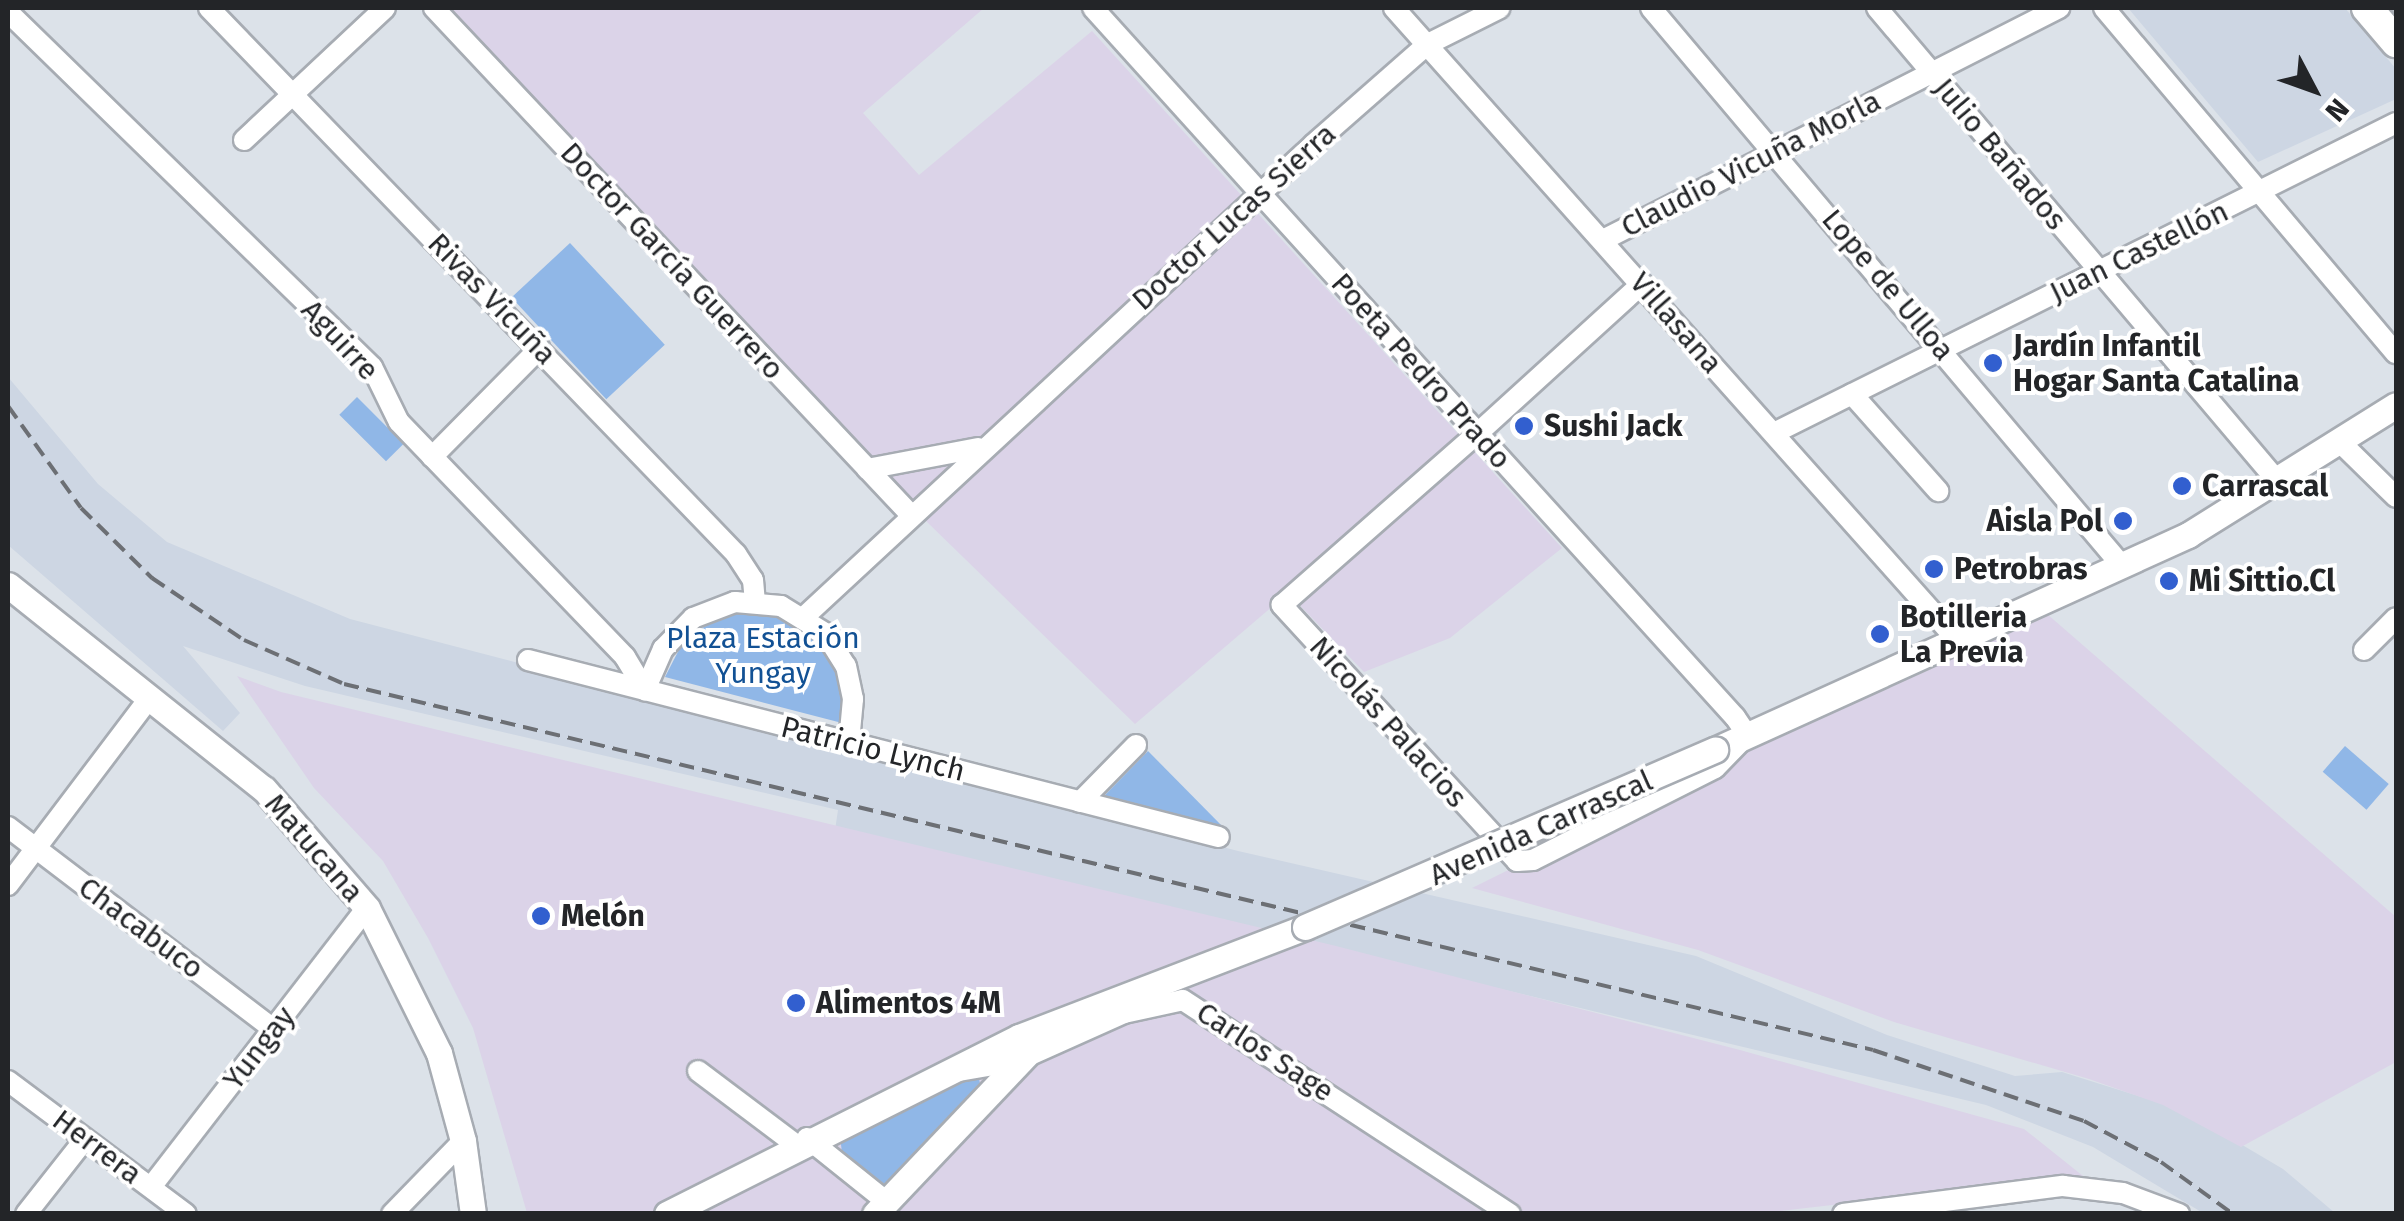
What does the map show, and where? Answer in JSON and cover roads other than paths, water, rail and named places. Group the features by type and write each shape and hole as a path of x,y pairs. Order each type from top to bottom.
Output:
{"highway":[{"path":"2367,8 2396,42"}],"main road":[{"path":"2384,8 2396,22"},
{"name":"Avenida Carrascal","path":"667,1214 801,1141 940,1073 1003,1058 1065,1020 1419,883 2122,566 2279,483 2396,406"},
{"name":"Matucana","path":"8,584 264,789 367,908 438,1053 463,1141 473,1214"},
{"path":"881,1208 994,1091 1003,1058"}],"street":[{"name":"Rivas Vicuña","path":"209,8 295,92 744,564 755,601"},
{"path":"244,140 386,8"},
{"name":"Doctor García Guerrero","path":"434,8 911,515"},
{"name":"Poeta Pedro Prado","path":"1093,8 1747,736"},
{"name":"Villasana","path":"1394,8 1956,640"},
{"name":"Doctor Lucas Sierra","path":"804,617 1260,192 1428,44 1500,8"},
{"name":"Lope de Ulloa","path":"1651,8 2122,566"},
{"name":"Julio Bañados","path":"1877,8 2279,483"},
{"name":"Claudio Vicuña Morla","path":"1603,240 2059,8"},
{"path":"2104,8 2396,353"},
{"path":"2353,8 2396,57"},
{"name":"Aguirre","path":"8,12 372,367 399,422 625,657 645,690"},
{"name":"Juan Castellón","path":"1774,434 2396,124"},
{"name":"Claudio Vicuña Morla","path":"1282,605 1642,284"},
{"path":"432,457 540,348"},
{"path":"1852,394 1938,491"},
{"path":"2342,442 2396,497"},
{"path":"868,469 984,447"},
{"path":"645,690 663,649 685,624 714,608 755,601 804,617 846,666 853,698 848,742"},
{"name":"Nicolás Palacios","path":"1282,605 1517,861 1532,860 1716,768 1747,736"},
{"path":"2364,650 2396,618"},
{"name":"Patricio Lynch","path":"528,660 1219,838"},
{"path":"8,886 150,697"},
{"path":"1080,802 1136,745"},
{"name":"Chacabuco","path":"8,828 274,1029"},
{"name":"Yungay","path":"151,1188 367,908"},
{"name":"Carlos Sage","path":"1003,1058 1124,1013 1183,1000 1510,1214"},
{"path":"698,1071 801,1141 881,1208"},
{"name":"Herrera","path":"8,1082 186,1214"},
{"path":"26,1214 85,1139"},
{"path":"392,1214 463,1141"},
{"path":"1843,1214 2063,1186 2122,1194 2178,1214"}],"tunnel":[{"path":"2390,8 2396,15"}],"railway":[{"path":"8,406 81,508 152,578 244,640 344,684 1873,1050 2084,1121 2161,1162 2233,1214"}],"place":[{"name":"Jardín Infantil Hogar Santa Catalina","path":"1993,363"},
{"name":"Sushi Jack","path":"1524,426"},
{"name":"Carrascal","path":"2182,486"},
{"name":"Aisla Pol","path":"2123,521"},
{"name":"Petrobras","path":"1934,569"},
{"name":"Mi Sittio.Cl","path":"2169,581"},
{"name":"Botilleria La Previa","path":"1880,634"},
{"name":"Melón","path":"541,916"},
{"name":"Alimentos 4M","path":"796,1003"}],"park label":[{"name":"Plaza Estación Yungay","path":"763,655"}]}
